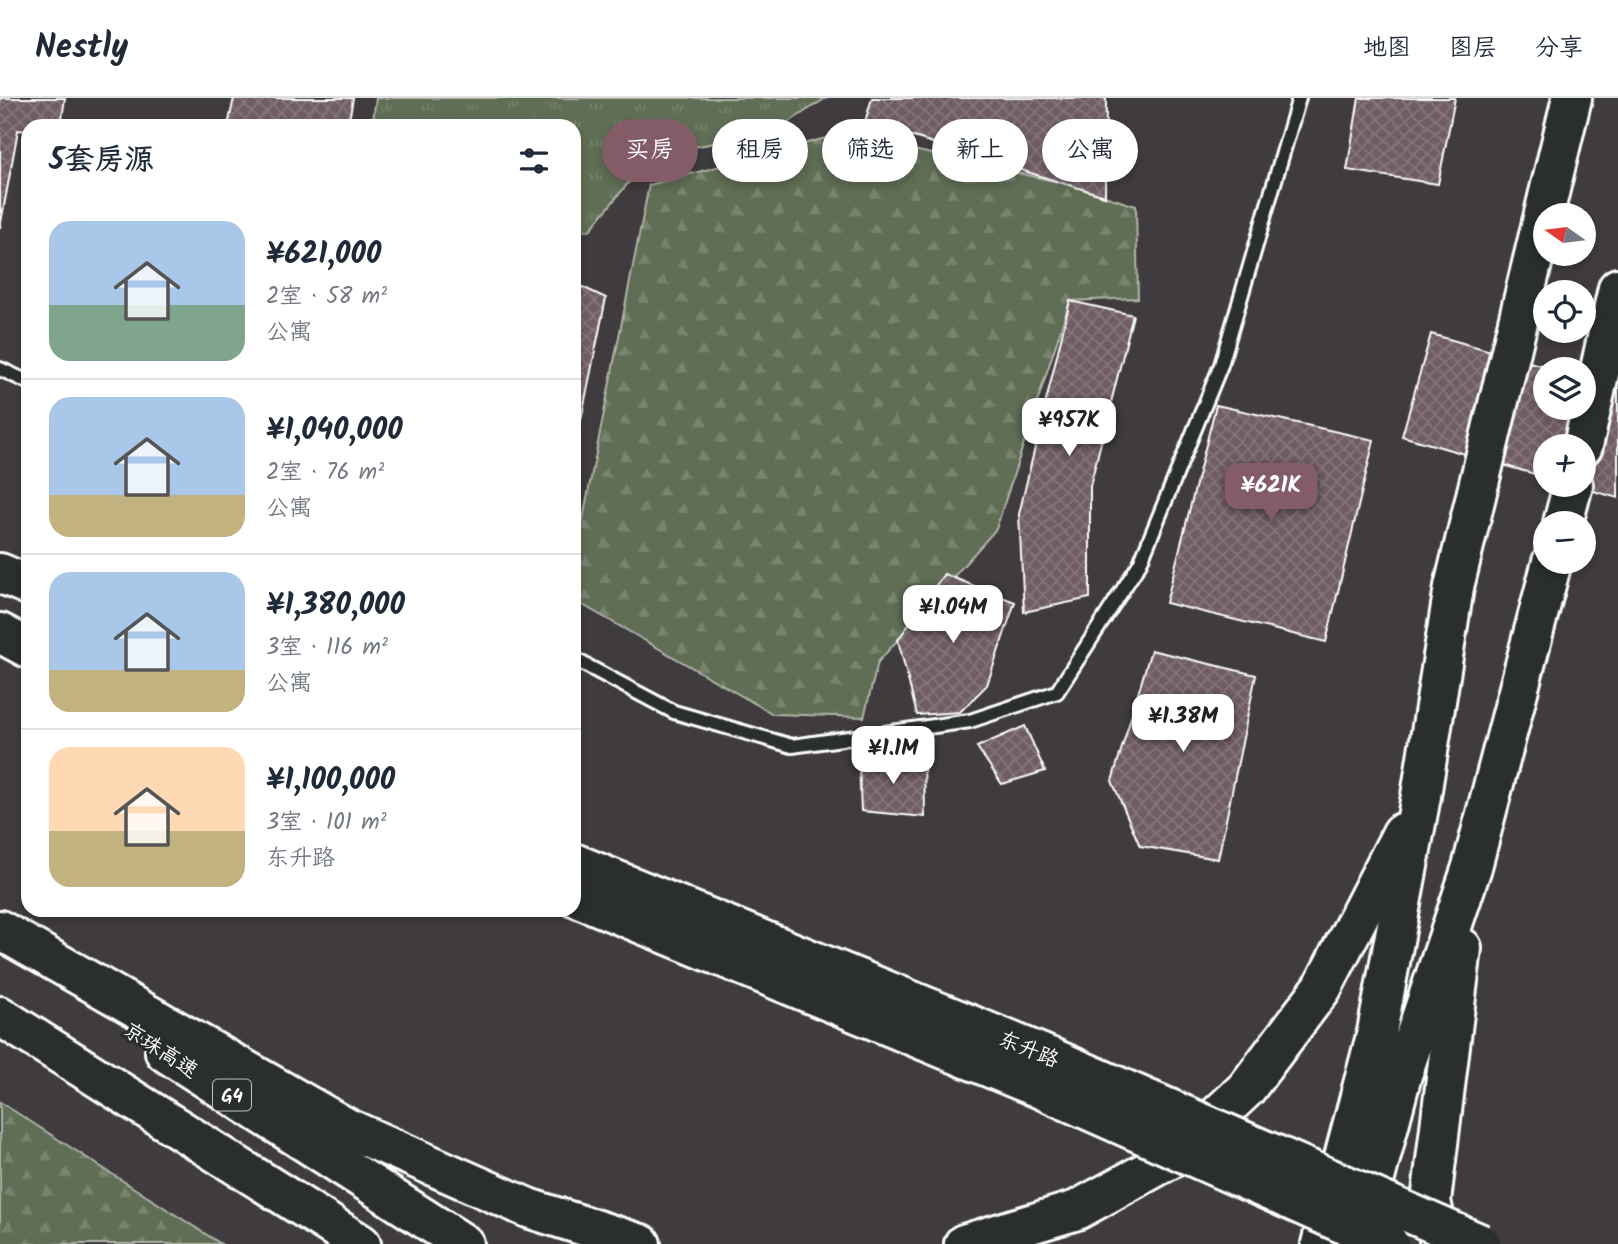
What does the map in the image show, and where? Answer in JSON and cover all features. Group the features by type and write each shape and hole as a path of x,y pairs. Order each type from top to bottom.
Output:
{"main road":[{"path":"1321,1244 1377,1032 1421,796 1454,587 1572,98"},
{"path":"1586,434 1618,288"},
{"path":"0,573 21,582"},
{"path":"1357,1244 1402,1075 1472,867 1549,574"},
{"path":"0,633 21,644"},
{"path":"0,654 21,664"},
{"path":"964,1244 1077,1210 1137,1178 1172,1158 1246,1089 1322,988 1421,796"},
{"name":"东升路","path":"581,866 1043,1072 1389,1244"},
{"path":"1440,1244 1431,1201 1472,867"},
{"name":"东升路","path":"581,898 1043,1072 1481,1244"},
{"path":"0,930 347,1128 528,1208 641,1244"},
{"name":"京珠高速","path":"0,946 464,1244"},
{"path":"0,1016 360,1244"}],"lane":[{"path":"581,663 674,712 792,746 970,721 1057,692 1140,563 1221,365 1299,98"},
{"path":"0,369 21,379"}],"green space":[{"path":"376,98 826,98 793,119 712,119 712,144 698,146 698,119 602,119 602,182 629,182 590,230 581,231 581,119 373,119"},
{"path":"822,139 822,182 918,182 918,151 932,154 932,182 1028,182 1028,175 1042,178 1042,182 1063,183 1136,206 1138,298 1070,301 996,529 878,662 864,717 773,714 581,604 581,529 649,185 660,182 698,182 698,172 712,168 712,182 808,182 808,143"},
{"path":"0,1102 221,1244 0,1244"}],"building":[{"path":"0,98 65,98 62,119 21,119 21,130 18,130 0,228"},
{"path":"234,98 353,98 349,119 230,119"},
{"path":"872,98 1106,98 1106,119 1042,119 1042,177 1028,172 1028,119 932,119 932,143 918,138 918,119 866,119"},
{"path":"1359,98 1455,98 1438,184 1347,170"},
{"path":"1060,182 1105,182 1105,196"},
{"path":"581,286 606,298 581,420"},
{"path":"1070,301 1133,315 1090,486 1090,598 1024,612 1019,514"},
{"path":"1431,334 1533,363 1533,420 1596,420 1596,382 1618,388 1618,498 1596,492 1596,434 1533,434 1533,474 1402,436"},
{"path":"1216,405 1374,440 1326,642 1166,603"},
{"path":"944,574 1015,602 987,685 960,712 917,715 898,640"},
{"path":"1151,650 1256,675 1218,859 1140,846 1112,781"},
{"path":"1025,726 1045,771 1002,784 977,747"},
{"path":"924,754 925,817 861,811 859,761"}]}
